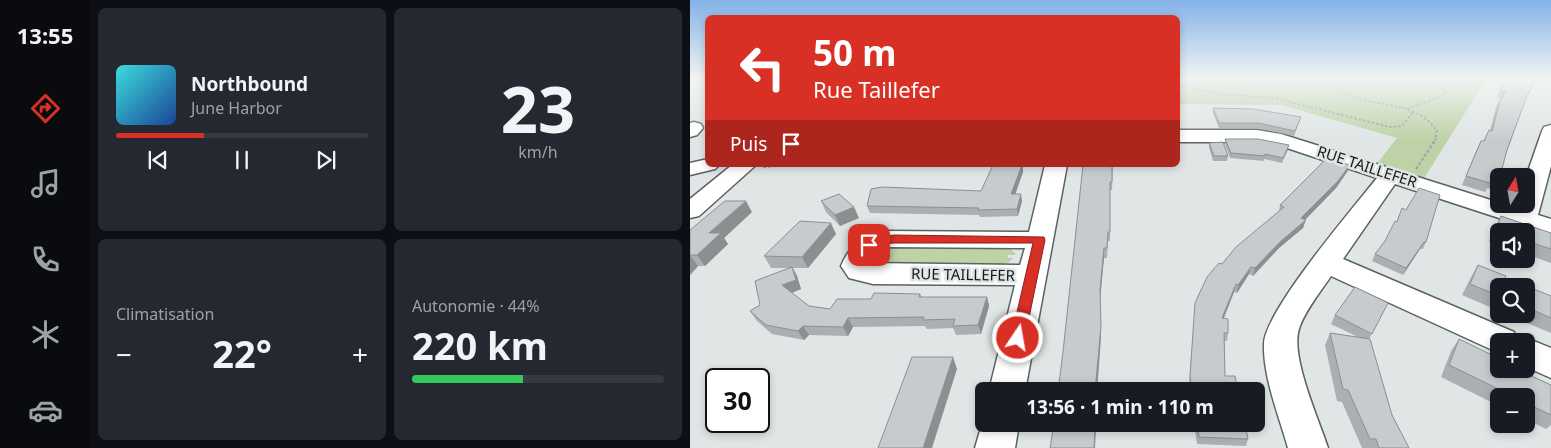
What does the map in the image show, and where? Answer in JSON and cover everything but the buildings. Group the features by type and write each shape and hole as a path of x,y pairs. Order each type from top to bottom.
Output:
{"street":[{"name":"RUE TAILLEFER","path":"1180,136 1272,138 1401,176 1551,227"},
{"path":"1525,218 1550,142"},
{"path":"690,169 705,166"},
{"path":"690,211 749,167"},
{"name":"RUE TAILLEFER","path":"1009,382 1056,167"},
{"path":"1308,448 1287,381 1280,342 1283,327 1287,318 1327,264 1401,176"},
{"name":"RUE TAILLEFER","path":"1032,275 872,274 859,272 855,266 869,245 886,239 1039,240"},
{"path":"1327,264 1490,336"},
{"path":"1535,356 1551,363"},
{"path":"995,448 998,432"}],"path":[{"path":"1277,99 1354,120 1390,127 1402,126 1411,111 1420,109 1418,105"},
{"path":"1366,99 1411,111 1432,124 1437,134 1401,176"},
{"path":"1406,109 1434,99"}],"green space":[{"path":"1180,99 1474,99 1423,180 1376,165 1397,138 1281,105 1180,104"},
{"path":"883,248 1009,248 1015,255 1008,255 1008,258 1013,258 1008,263 1002,265 876,264 872,262 872,256"}],"route":[{"path":"869,245 880,240 894,239 1039,240 1018,338"}]}
